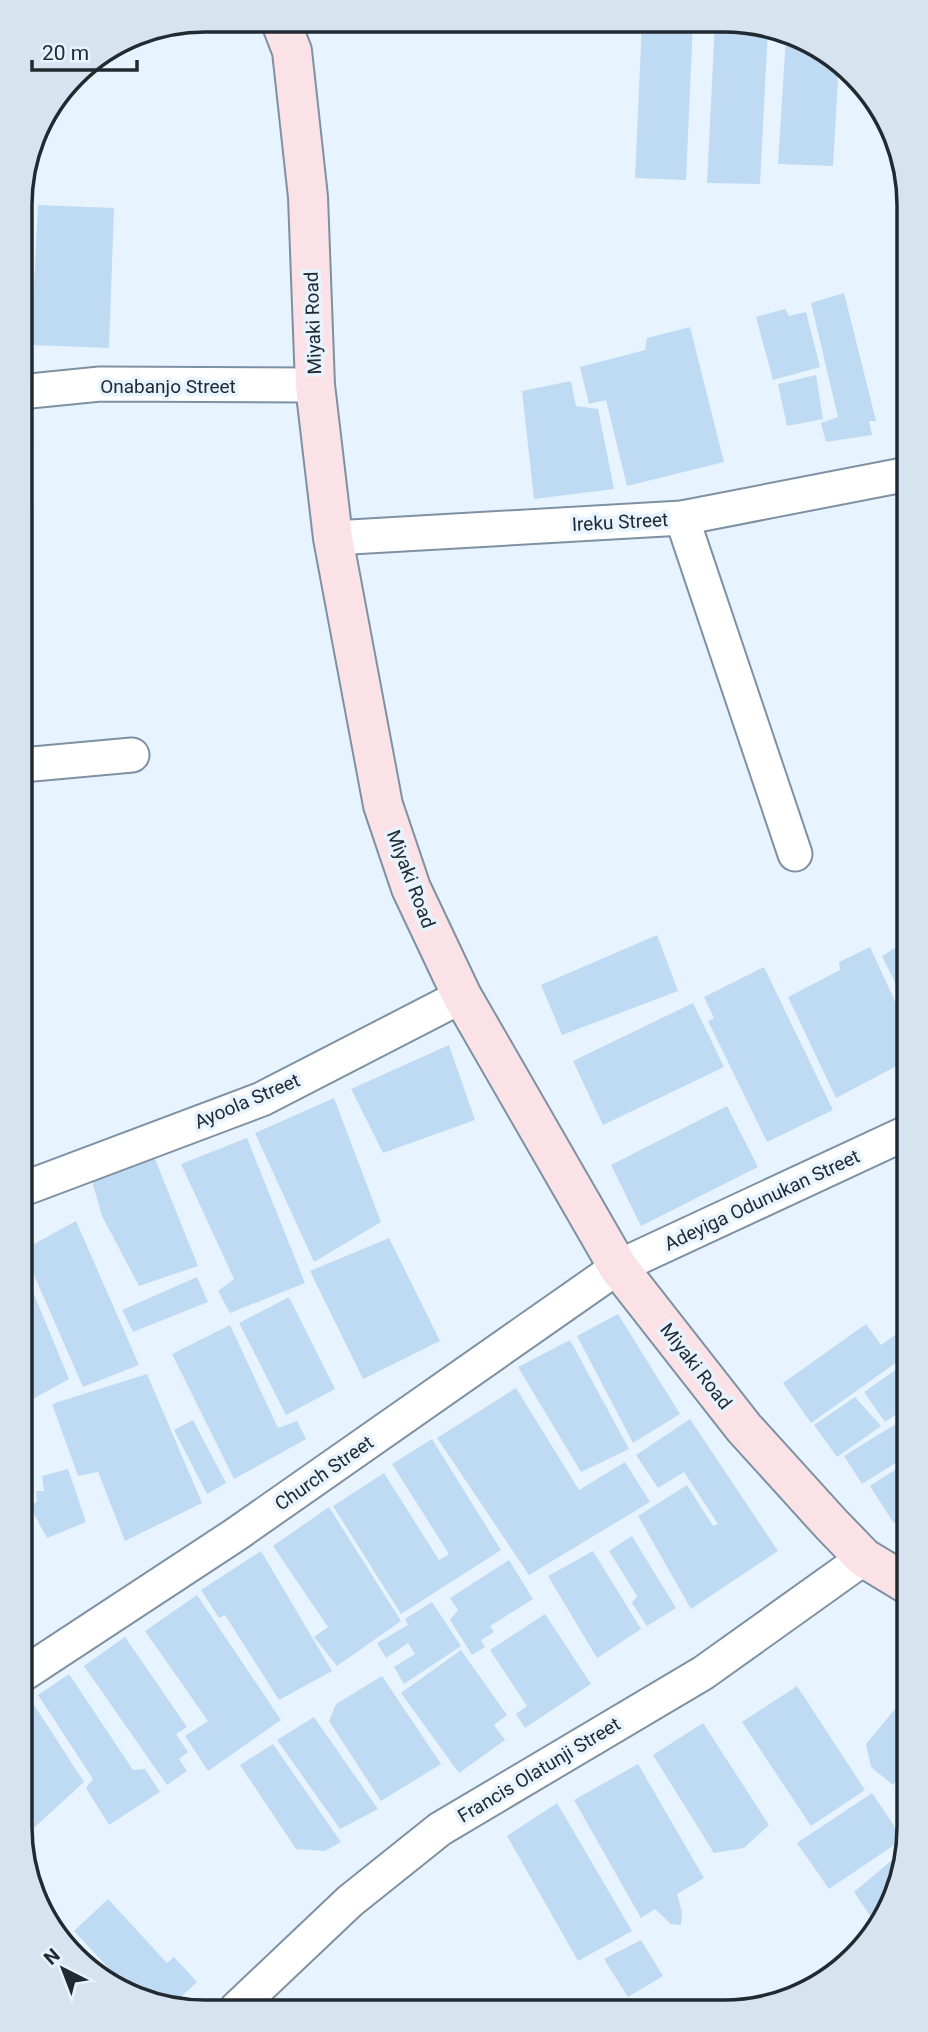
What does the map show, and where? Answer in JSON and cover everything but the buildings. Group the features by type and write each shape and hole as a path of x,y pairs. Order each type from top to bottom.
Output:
{"street":[{"name":"Miyaki Road","path":"285,32 292,51 308,197 315,385 333,538 383,805 411,888 462,996 618,1268 744,1428 864,1558 896,1577"},
{"name":"Onabanjo Street","path":"32,391 100,384 315,385"},
{"name":"Ireku Street","path":"333,538 682,519 897,476"},
{"path":"682,519 794,854"},
{"path":"32,764 132,755"},
{"name":"Ayoola Street","path":"32,1186 262,1099 462,996"},
{"name":"Adeyiga Odunukan Street","path":"618,1268 896,1137"},
{"name":"Church Street","path":"32,1668 235,1535 618,1268"},
{"name":"Francis Olatunji Street","path":"246,2000 350,1901 440,1829 703,1673 864,1558"}]}
